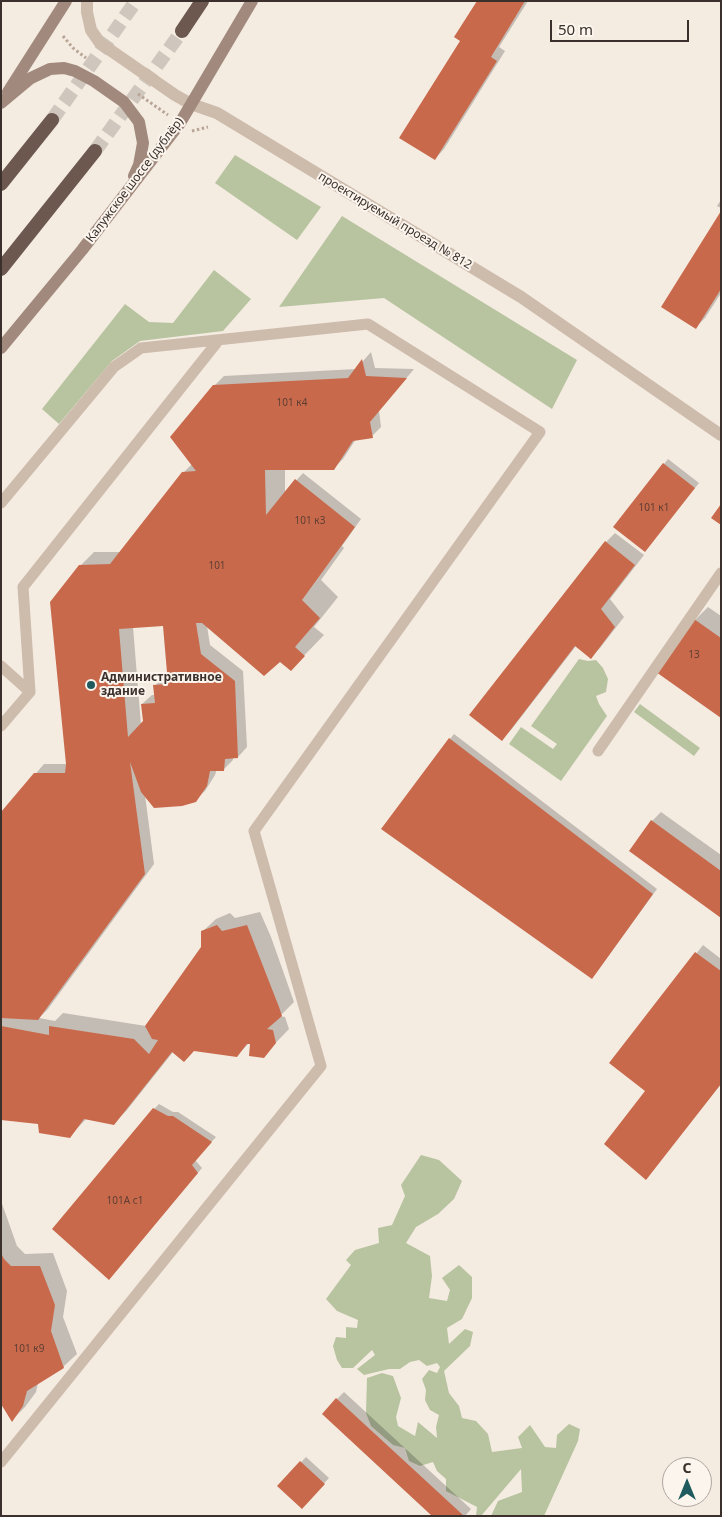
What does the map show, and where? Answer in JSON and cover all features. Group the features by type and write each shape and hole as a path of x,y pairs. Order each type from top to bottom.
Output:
{"highway":[{"path":"182,31 202,1"},
{"path":"1,184 52,120"},
{"path":"1,269 95,151"}],"main road":[{"path":"1,103 66,1"},
{"name":"Калужское шоссе (дублёр)","path":"1,348 82,250 180,123 252,1"},
{"path":"1,103 30,78 50,69 64,68 75,71 110,92 124,102 139,122 142,136 143,143 138,165 129,187"}],"street":[{"name":"проектируемый проезд № 812","path":"87,1 87,12 91,30 100,43 176,95 192,104 217,113 521,297 721,435"}],"lane":[{"path":"1,503 114,367 141,348 368,324 540,432 254,831 321,1066 1,1462"},
{"path":"1,726 30,692 23,587 218,341"},
{"path":"598,751 721,573"},
{"path":"1,666 30,692"}],"path":[{"path":"193,131 208,127"}],"green space":[{"path":"235,155 321,207 297,240 215,183"},
{"path":"342,216 577,360 552,409 384,298 279,307"},
{"path":"214,270 251,299 223,331 140,341 112,361 59,424 42,409 125,304 149,322 173,323"},
{"path":"579,659 596,660 603,668 608,679 606,692 596,696 607,716 561,781 509,744 521,727 553,749 557,744 531,726"},
{"path":"640,704 700,748 694,756 634,712"},
{"path":"421,1155 439,1160 462,1181 454,1199 438,1214 416,1227 406,1243 430,1256 432,1276 429,1298 447,1301 450,1290 442,1278 459,1265 472,1277 472,1298 462,1319 447,1328 449,1344 465,1329 473,1332 470,1346 444,1371 449,1393 459,1406 462,1418 476,1421 488,1434 492,1452 522,1448 518,1437 530,1425 545,1447 556,1448 557,1435 569,1424 580,1429 578,1441 544,1516 491,1516 498,1501 522,1492 521,1469 481,1516 476,1516 477,1507 446,1491 446,1479 437,1471 433,1462 420,1466 409,1461 405,1448 393,1445 371,1426 366,1413 367,1378 382,1373 393,1376 401,1398 396,1417 398,1426 415,1436 418,1422 437,1438 436,1427 439,1415 430,1410 425,1400 426,1390 422,1379 429,1370 437,1373 440,1367 437,1363 427,1366 419,1360 410,1362 400,1369 389,1369 364,1375 357,1369 375,1355 372,1350 353,1368 342,1368 337,1360 333,1346 336,1337 346,1338 346,1327 357,1328 358,1320 337,1311 326,1299 351,1265 346,1260 355,1250 379,1243 378,1228 392,1225 405,1196 401,1185"}],"building":[{"path":"477,1 525,1 491,57 497,61 435,160 399,138 460,41 454,37"},
{"path":"721,211 721,289 696,329 661,307"},
{"path":"362,359 366,376 407,378 370,422 373,438 353,441 334,470 265,470 266,515 295,479 355,527 302,600 320,618 295,647 305,656 291,671 280,662 264,676 202,623 196,623 201,654 235,681 238,758 225,759 224,771 210,771 207,786 196,802 182,806 154,808 141,792 130,762 145,874 38,1020 1,1018 1,812 34,773 65,773 66,764 50,602 79,565 110,564 182,472 196,471 170,437 213,385 348,378","holes":["163,626 168,684 153,685 155,703 141,704 143,721 128,737 119,629"]},
{"path":"663,463 695,488 645,552 613,527"},
{"path":"721,504 721,525 711,518"},
{"path":"605,541 635,565 601,609 615,627 591,659 575,646 502,741 469,715"},
{"path":"694,619 721,638 721,718 656,672"},
{"path":"449,738 653,894 592,979 381,829"},
{"path":"651,820 721,871 721,918 629,851"},
{"path":"217,925 222,931 247,925 279,1007 282,1016 267,1029 273,1030 276,1043 264,1058 249,1056 250,1044 247,1044 237,1057 194,1051 184,1062 172,1052 114,1125 84,1119 70,1138 39,1133 38,1124 1,1120 1,1026 49,1035 49,1026 134,1039 149,1054 158,1040 152,1039 145,1026 201,947 201,931"},
{"path":"695,952 721,971 721,1084 646,1180 604,1144 645,1091 609,1063"},
{"path":"153,1108 168,1116 173,1116 212,1142 192,1165 198,1173 109,1280 52,1229"},
{"path":"1,1253 11,1266 40,1266 55,1305 51,1331 64,1368 27,1391 23,1406 12,1422 1,1404"},
{"path":"336,1398 464,1516 432,1516 322,1414"},
{"path":"300,1461 325,1484 302,1509 277,1486"}],"tunnel":[{"path":"52,120 136,1"},
{"path":"95,151 182,31"}],"place":[{"name":"Административное здание","path":"91,685"}]}
